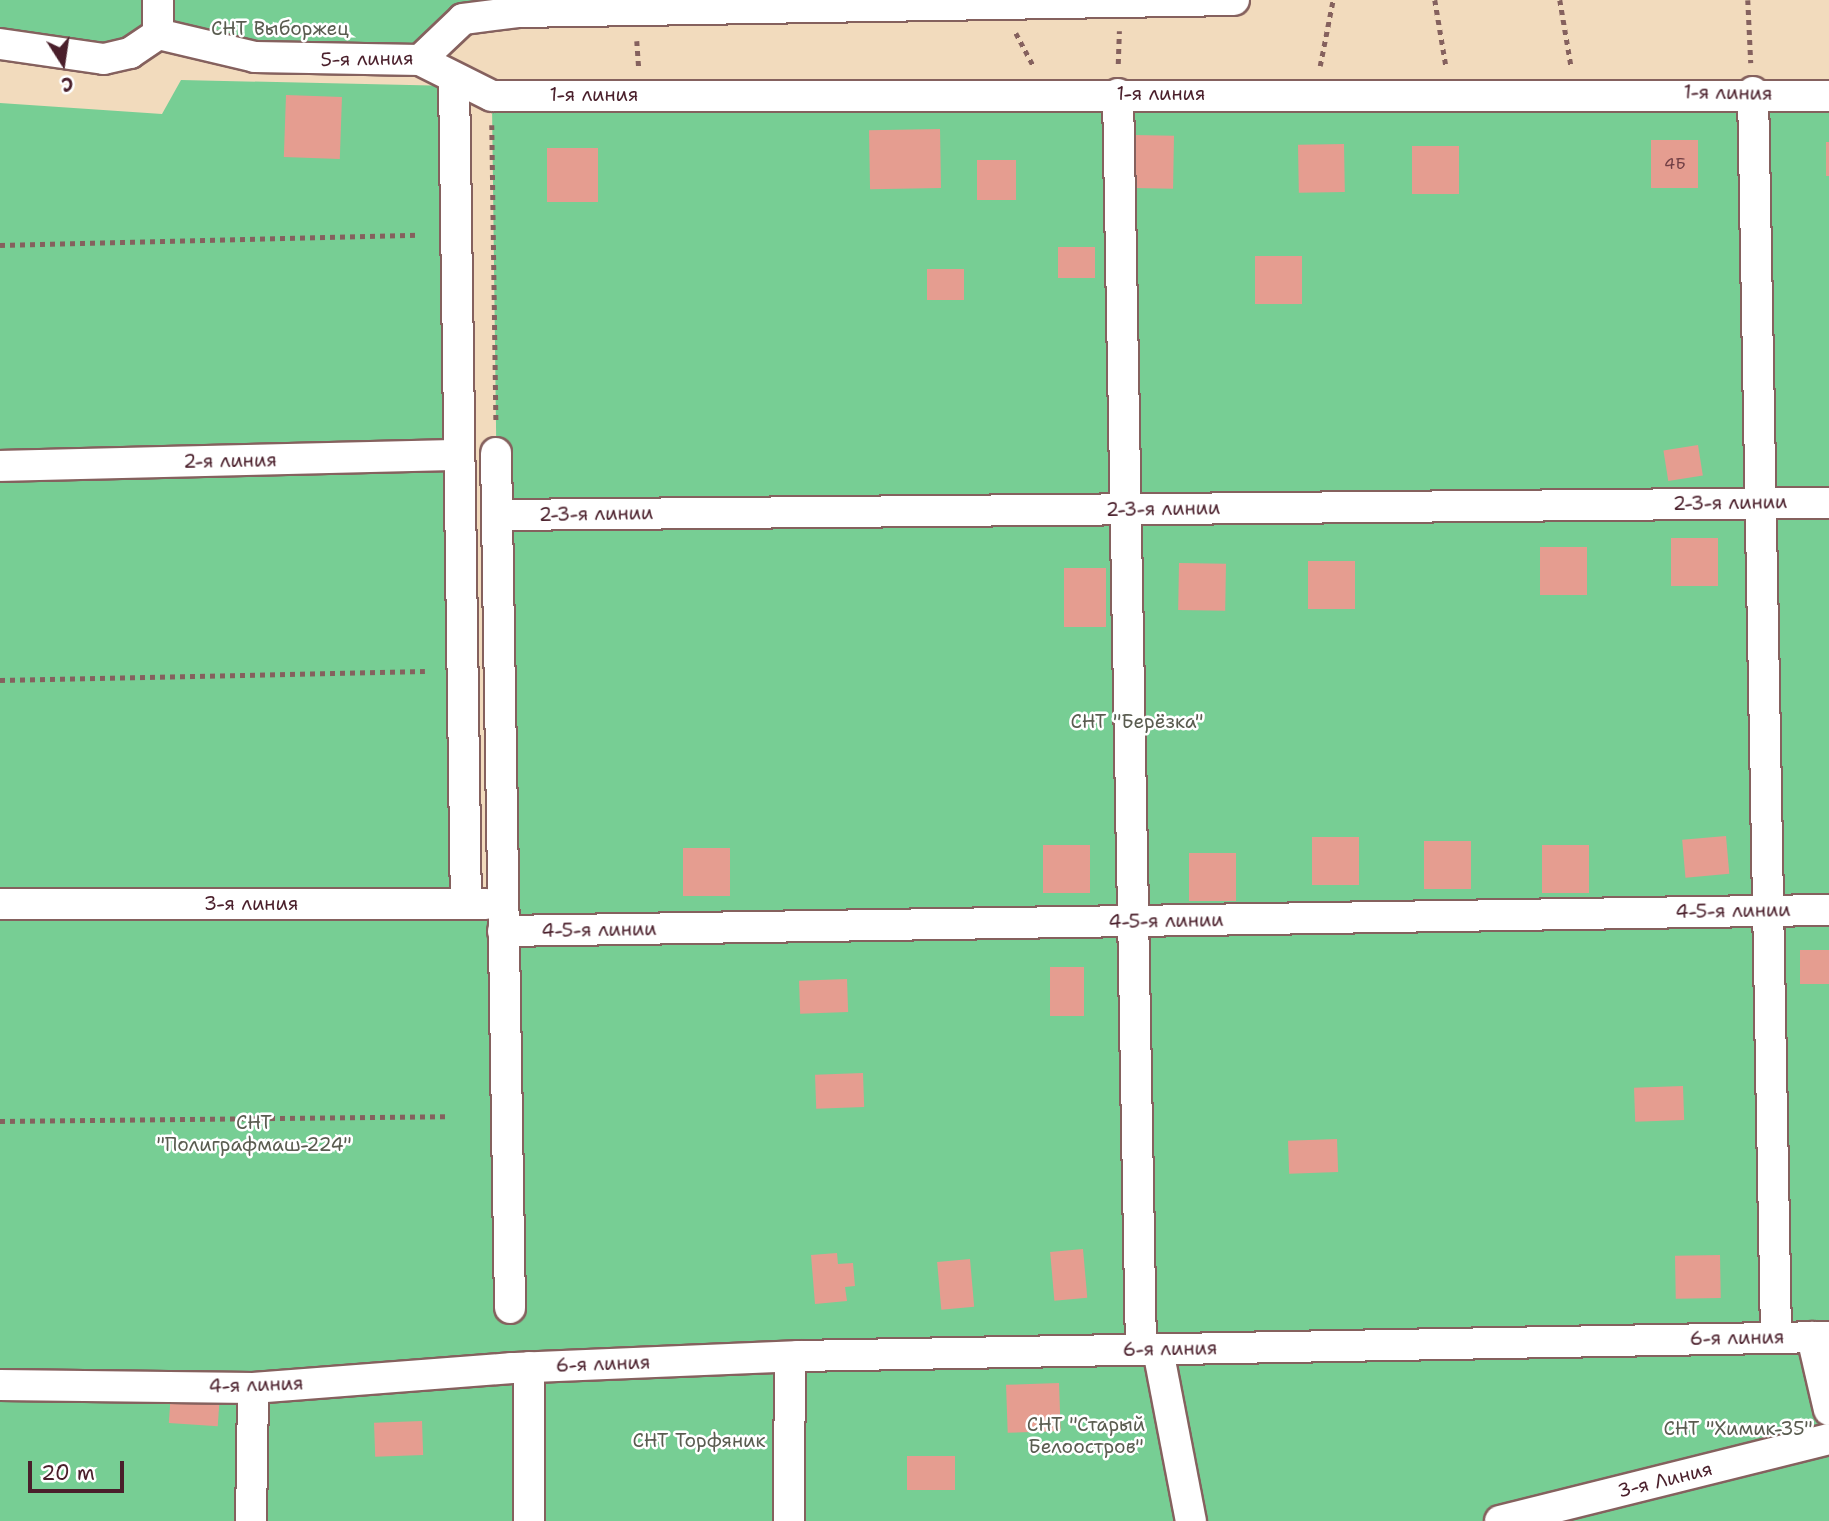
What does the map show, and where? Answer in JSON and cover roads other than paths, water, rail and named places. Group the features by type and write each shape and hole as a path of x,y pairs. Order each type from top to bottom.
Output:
{"street":[{"path":"0,44 104,59 130,53 158,34 158,0"},
{"name":"5-я линия","path":"158,34 255,57 420,60 463,19 629,10 1234,0"},
{"path":"420,60 454,80 466,904"},
{"name":"1-я линия","path":"454,80 492,96 1753,92 1829,96"},
{"path":"1753,92 1776,1338"},
{"path":"1118,94 1133,921 1149,1350 1191,1521"},
{"path":"496,453 510,1308"},
{"name":"2-я линия","path":"0,466 459,455"},
{"name":"2-3-я линии","path":"498,515 1829,503"},
{"name":"3-я линия","path":"0,904 466,904 502,918"},
{"name":"4-5-я линии","path":"502,918 1133,921 1829,910"},
{"path":"1820,1337 1829,1410"},
{"name":"6-я линия","path":"520,1367 790,1357 1820,1337"},
{"path":"789,1521 790,1357"},
{"path":"520,1367 528,1521"},
{"name":"4-я линия","path":"0,1385 253,1388 520,1367"},
{"path":"251,1521 253,1388"},
{"name":"3-я Линия","path":"1500,1521 1829,1439"}],"park label":[{"name":"СНТ Выборжец","path":"280,29"},
{"name":"СНТ \"Берёзка\"","path":"1137,722"},
{"name":"СНТ \"Полиграфмаш-224\"","path":"254,1134"},
{"name":"СНТ \"Химик-35\"","path":"1738,1429"},
{"name":"СНТ \"Старый Белоостров\"","path":"1086,1436"},
{"name":"СНТ Торфяник","path":"699,1441"}]}
